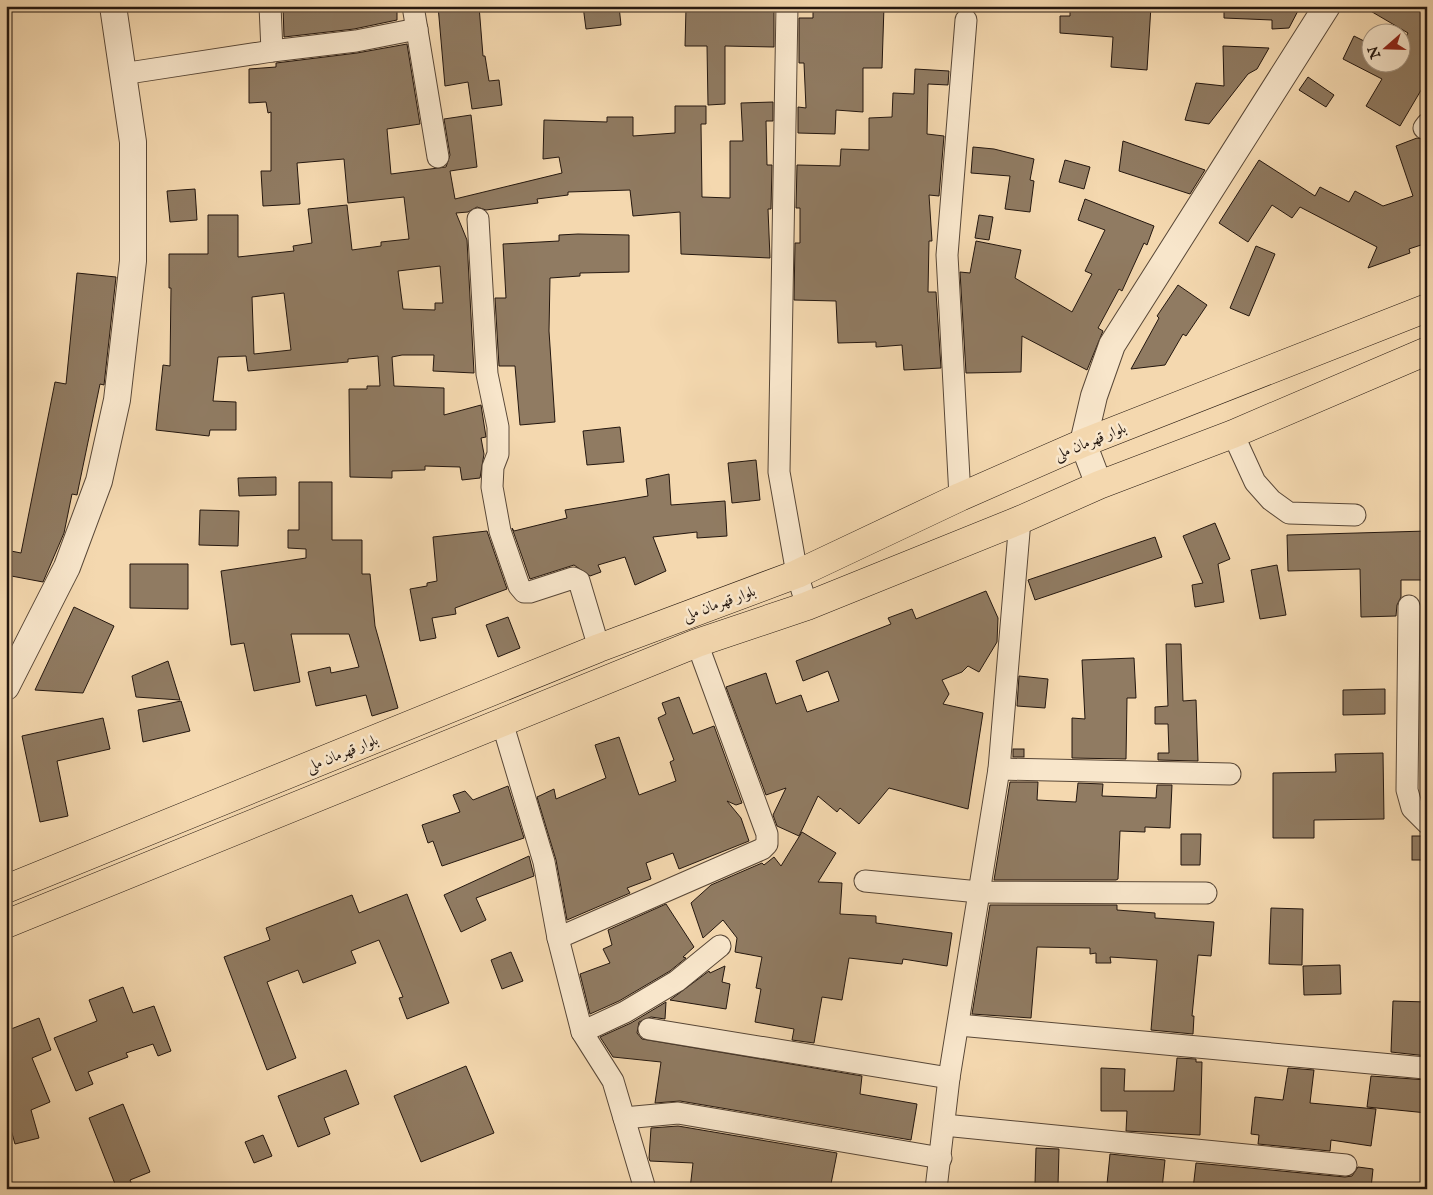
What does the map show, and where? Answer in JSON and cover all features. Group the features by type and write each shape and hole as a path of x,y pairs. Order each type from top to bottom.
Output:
{"highway":[{"name":"بلوار قهرمان ملی","path":"6,888 599,648 797,574 960,496 1083,443 1427,308"},
{"name":"بلوار قهرمان ملی","path":"6,924 697,643 807,606 1020,520 1099,485 1233,434 1427,351"}],"street":[{"path":"6,687 67,567 99,481 116,400 133,262 133,142 113,6"},
{"path":"270,6 272,51"},
{"path":"413,6 438,157"},
{"path":"787,6 779,472 797,574 807,606"},
{"path":"1099,485 1083,443 1094,396 1112,345 1327,6"},
{"path":"960,496 947,255 966,20"},
{"path":"122,74 272,51 356,41 417,29"},
{"path":"478,220 487,374 498,428 498,454 493,468 492,487 500,531 519,586 524,592 530,592 573,578 578,581 599,648"},
{"path":"1233,434 1255,482 1271,500 1289,514 1355,515"},
{"path":"936,1189 949,1078 999,769 1020,520"},
{"path":"1409,606 1407,790 1412,808 1427,823"},
{"path":"558,938 762,849 767,844 761,817 697,643"},
{"path":"502,722 544,862 558,938 582,1032 613,1081 645,1189"},
{"path":"999,769 1230,774"},
{"path":"866,881 979,892 1206,893"},
{"path":"582,1032 625,1012 678,981 720,946"},
{"path":"959,1025 1425,1068"},
{"path":"649,1028 949,1078"},
{"path":"624,1118 678,1113 941,1158"},
{"path":"944,1125 1346,1165"}],"building":[{"path":"283,6 397,6 397,20 354,29 284,37"},
{"path":"438,6 479,6 483,56 485,56 489,81 499,80 502,105 472,109 468,82 445,86"},
{"path":"583,6 619,6 621,25 586,29"},
{"path":"726,6 774,6 774,47 725,46 725,104 708,105 707,46 685,46 686,8 726,9"},
{"path":"813,6 884,6 882,68 863,68 863,112 836,110 835,134 798,133 798,107 806,108 804,63 799,63 799,18 813,18"},
{"path":"1070,6 1151,6 1147,70 1111,67 1113,37 1060,33 1060,16 1070,16"},
{"path":"1224,6 1300,7 1289,28 1272,29 1272,20 1224,18"},
{"path":"1362,6 1427,6 1427,80 1400,126 1366,106 1382,79 1368,72 1410,72 1410,22 1389,22"},
{"path":"1354,36 1360,39 1360,68 1343,59"},
{"path":"407,44 420,124 387,129 391,174 446,167 450,155 444,119 471,115 477,167 450,171 455,199 562,173 559,157 543,159 544,120 607,122 607,117 633,117 633,136 675,133 675,106 706,106 706,124 701,124 702,197 730,198 730,141 743,141 741,103 773,102 773,121 766,121 767,165 772,165 771,209 768,209 770,258 681,254 680,212 633,216 630,190 568,192 568,195 537,199 538,203 486,210 477,207 468,212 456,213 467,240 474,373 433,371 434,355 402,355 392,357 394,386 444,388 444,415 481,405 486,437 481,438 484,454 480,478 462,480 460,467 425,466 425,470 392,471 392,478 350,477 349,389 367,389 367,386 380,386 378,356 348,359 348,362 248,371 246,356 218,357 213,401 236,402 236,430 210,430 209,436 156,430 163,365 170,366 171,288 169,288 169,254 208,254 208,215 238,215 238,257 294,251 293,246 312,243 308,209 347,205 352,250 381,246 381,242 409,239 404,197 348,203 344,159 297,163 300,204 263,206 261,171 271,171 271,112 268,113 266,102 249,103 249,69 276,67 276,63 357,53","holes":["440,266 443,303 435,303 435,310 403,309 398,271","284,293 291,350 254,354 252,297"]},
{"path":"1223,46 1269,48 1257,69 1248,74 1209,124 1185,120 1196,83 1224,86"},
{"path":"915,69 949,71 948,85 928,84 927,134 944,136 939,196 929,195 932,241 929,241 928,292 936,292 941,368 904,370 902,345 876,347 876,342 838,343 836,301 794,300 795,243 800,243 800,208 796,208 797,165 840,166 841,149 869,150 869,118 892,117 893,93 914,94"},
{"path":"1308,77 1334,95 1326,107 1299,90"},
{"path":"1417,138 1427,140 1427,243 1409,249 1410,253 1368,268 1377,247 1300,207 1292,218 1272,205 1248,242 1219,223 1259,160 1315,196 1320,187 1349,202 1355,191 1383,206 1413,196 1396,146"},
{"path":"1123,141 1205,170 1190,194 1119,171"},
{"path":"973,147 994,149 1034,159 1030,180 1034,181 1030,212 1005,209 1010,176 971,173"},
{"path":"1065,160 1090,167 1084,189 1059,182"},
{"path":"195,189 197,220 170,222 167,191"},
{"path":"1085,199 1154,226 1147,245 1144,243 1122,291 1119,289 1098,328 1103,331 1087,370 1022,336 1021,372 966,373 960,272 970,273 976,241 1021,250 1015,278 1072,312 1092,274 1085,271 1105,230 1078,220"},
{"path":"979,215 993,217 989,240 975,238"},
{"path":"559,235 629,235 629,272 580,273 580,276 550,278 549,331 555,422 520,425 515,366 499,366 495,298 506,298 503,244 559,241"},
{"path":"1256,246 1275,254 1249,316 1230,308"},
{"path":"77,273 116,277 104,385 100,384 77,495 72,494 64,533 43,582 6,575 6,550 21,553 55,382 66,384"},
{"path":"1178,285 1207,305 1186,336 1183,334 1165,365 1131,369 1159,318 1157,316"},
{"path":"620,427 624,462 587,465 583,431"},
{"path":"756,460 760,500 732,503 728,463"},
{"path":"669,474 671,505 725,501 727,536 697,538 697,532 653,537 666,571 635,585 625,557 598,565 601,572 590,576 574,565 530,579 512,528 514,531 567,518 565,510 648,496 646,479"},
{"path":"276,477 276,495 239,496 238,478"},
{"path":"299,482 332,482 332,540 362,540 362,574 370,574 375,626 398,708 372,716 366,695 316,706 308,672 330,667 331,673 359,667 349,634 291,634 300,682 254,691 244,643 231,645 221,571 306,558 306,549 288,548 288,530 299,530"},
{"path":"200,510 239,511 238,546 199,545"},
{"path":"1215,523 1230,559 1218,564 1224,602 1195,607 1192,585 1203,583 1183,536"},
{"path":"487,531 507,589 455,608 456,614 432,618 436,638 420,641 410,589 427,586 427,583 437,581 433,537"},
{"path":"1427,531 1427,580 1401,580 1401,597 1397,605 1396,616 1361,617 1360,569 1288,571 1287,535"},
{"path":"1155,537 1162,557 1035,600 1028,580"},
{"path":"130,564 188,564 188,609 130,608"},
{"path":"1277,565 1286,615 1260,619 1251,570"},
{"path":"986,591 998,618 997,642 979,672 968,666 962,672 942,680 949,694 943,704 983,713 968,809 889,788 859,824 840,808 837,812 818,796 799,836 777,826 773,815 786,788 766,795 726,687 766,673 776,704 801,695 807,712 839,701 828,671 803,681 796,661 891,624 888,618 912,609 916,619"},
{"path":"74,607 114,626 83,693 35,690"},
{"path":"508,617 520,648 498,657 486,625"},
{"path":"1166,644 1181,644 1183,701 1196,700 1198,761 1158,760 1158,753 1169,753 1168,724 1155,724 1155,707 1168,706"},
{"path":"1134,658 1136,698 1127,698 1126,759 1072,758 1072,718 1085,719 1082,660"},
{"path":"168,661 180,700 136,697 132,676"},
{"path":"1019,676 1048,679 1045,708 1017,706"},
{"path":"1385,689 1385,714 1343,715 1343,690"},
{"path":"679,697 693,734 714,726 742,803 736,805 727,801 741,818 749,841 679,869 673,853 646,863 651,879 627,888 630,893 567,920 556,860 537,797 554,789 556,799 606,778 595,745 619,737 639,795 676,781 670,762 674,760 658,718 666,714 662,703"},
{"path":"181,701 190,731 143,742 138,710"},
{"path":"103,718 110,749 57,761 68,816 40,822 22,736"},
{"path":"1013,749 1024,749 1024,757 1013,757"},
{"path":"1383,753 1384,819 1314,820 1314,838 1273,838 1273,773 1336,772 1335,754"},
{"path":"1010,782 1038,782 1037,800 1076,802 1078,783 1103,784 1102,796 1156,798 1157,785 1172,785 1170,828 1145,827 1145,832 1120,831 1118,879 1116,880 994,880"},
{"path":"508,786 524,838 442,866 433,841 428,843 422,825 460,812 453,795 465,791 473,800"},
{"path":"802,832 836,853 818,882 842,883 840,914 876,916 876,923 952,933 947,966 903,959 902,964 849,958 842,1000 822,997 814,1043 792,1040 794,1029 755,1022 761,989 756,988 762,957 735,952 737,938 723,920 703,938 691,903 711,885 762,863 764,865 774,857 781,866"},
{"path":"1181,834 1201,834 1200,865 1181,865"},
{"path":"1412,836 1427,836 1427,860 1412,860"},
{"path":"529,856 534,876 476,898 486,920 461,932 444,895"},
{"path":"407,894 449,1003 407,1019 399,998 403,997 379,940 351,951 356,963 303,983 298,970 267,982 296,1058 267,1070 224,957 270,940 266,928 352,895 359,913"},
{"path":"666,904 694,947 683,957 686,958 670,971 619,1001 590,1014 580,974 610,963 603,949 612,945 608,930"},
{"path":"990,905 1117,905 1117,910 1155,913 1155,918 1214,922 1211,956 1198,955 1192,1016 1194,1016 1193,1034 1151,1030 1157,960 1110,957 1111,963 1096,963 1096,953 1090,954 1090,948 1037,947 1031,1018 972,1014"},
{"path":"1271,908 1303,909 1302,965 1269,964"},
{"path":"511,952 523,981 502,989 491,960"},
{"path":"1340,965 1341,994 1304,995 1303,966"},
{"path":"725,966 722,982 730,984 726,1009 670,1000 709,971 710,973"},
{"path":"123,987 133,1013 154,1006 171,1051 158,1056 153,1044 126,1053 128,1057 88,1072 93,1084 76,1091 54,1038 97,1021 89,1000"},
{"path":"1393,1001 1427,1002 1427,1056 1391,1052"},
{"path":"666,1002 665,1019 651,1017 639,1022 637,1033 642,1039 862,1076 860,1094 917,1104 911,1140 680,1101 655,1103 661,1062 613,1057 600,1037 631,1023"},
{"path":"39,1018 51,1050 32,1058 50,1102 31,1110 39,1138 15,1144 6,1112 6,1031"},
{"path":"1177,1058 1196,1059 1196,1062 1202,1062 1200,1135 1126,1131 1127,1111 1101,1111 1101,1068 1125,1069 1124,1091 1174,1091"},
{"path":"466,1066 494,1133 421,1162 394,1096"},
{"path":"1288,1068 1314,1070 1310,1103 1376,1109 1371,1146 1331,1140 1330,1151 1258,1144 1259,1135 1251,1134 1255,1097 1283,1100"},
{"path":"346,1070 359,1104 324,1118 330,1134 298,1147 278,1096"},
{"path":"1371,1076 1427,1080 1427,1113 1367,1107"},
{"path":"123,1104 150,1172 130,1180 134,1189 117,1189 89,1118"},
{"path":"678,1126 837,1153 830,1189 690,1189 693,1163 650,1161 649,1158 651,1128"},
{"path":"263,1135 272,1156 254,1163 245,1142"},
{"path":"1036,1148 1059,1149 1058,1185 1035,1184"},
{"path":"1110,1154 1165,1160 1162,1189 1107,1184"},
{"path":"1196,1163 1345,1177 1352,1176 1358,1167 1373,1169 1371,1188 1349,1185 1349,1189 1193,1189"}]}
